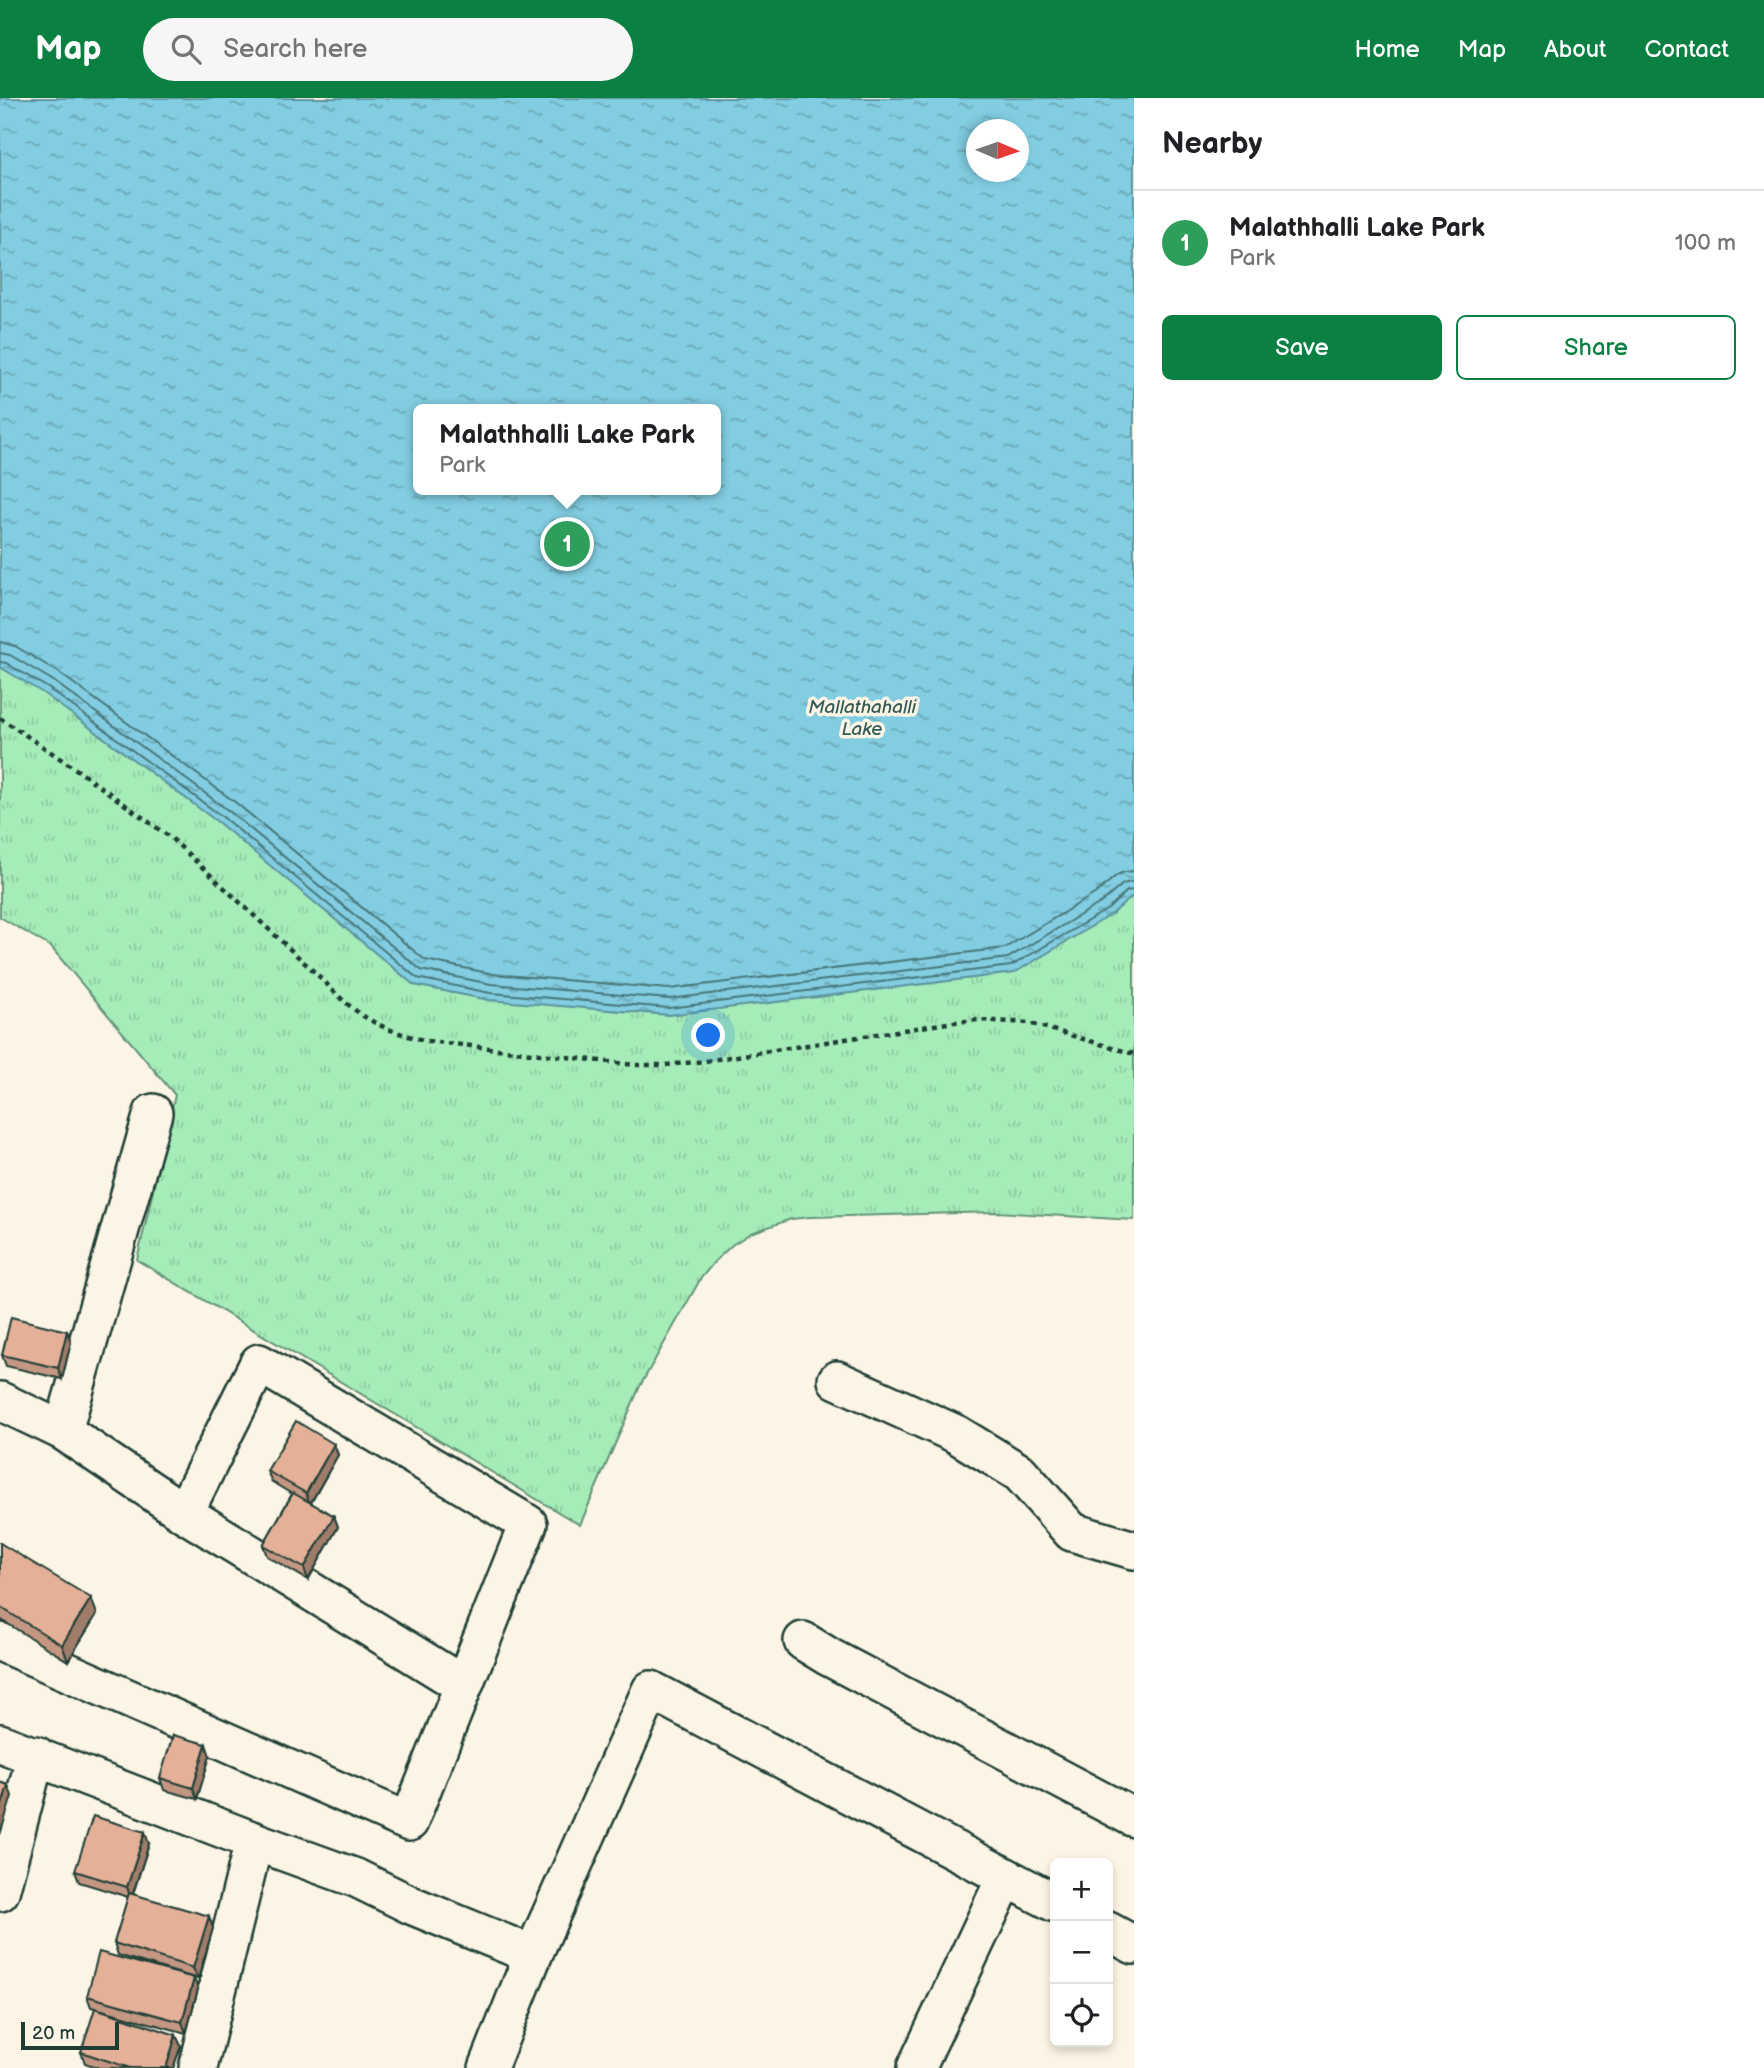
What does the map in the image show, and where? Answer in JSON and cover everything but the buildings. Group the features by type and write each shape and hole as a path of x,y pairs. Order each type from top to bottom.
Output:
{"street":[{"path":"63,1431 153,1112"},
{"path":"0,1642 409,1822 528,1524 259,1363 184,1513"},
{"path":"837,1380 956,1434 1020,1473 1072,1532 1134,1550"},
{"path":"0,1401 63,1431 184,1513 463,1685"},
{"path":"803,1641 1134,1818"},
{"path":"488,2068 533,1955 651,1690 1050,1900"},
{"path":"0,1743 254,1842 356,1878 411,1905 533,1955"},
{"path":"0,1892 36,1755"},
{"path":"198,2068 254,1842"},
{"path":"916,2068 1006,1877"},
{"path":"1113,1934 1134,1945"}],"path":[{"path":"0,718 171,838 341,999 361,1015 405,1036 606,1062 665,1065 954,1021 1002,1020 1042,1026 1134,1054"}],"green space":[{"name":"Mallathahalli Lake","path":"0,98 1134,98 1134,1220 997,1212 811,1217 791,1219 751,1233 732,1245 701,1278 640,1386 580,1525 137,1260 175,1095 51,947 0,917"}],"water":[{"name":"Mallathahalli Lake","path":"0,98 1134,98 1134,895 1112,914 1014,973 669,1015 489,1000 414,985 219,823 43,693 0,667"}],"place":[{"name":"Malathhalli Lake Park","path":"567,544"}]}
